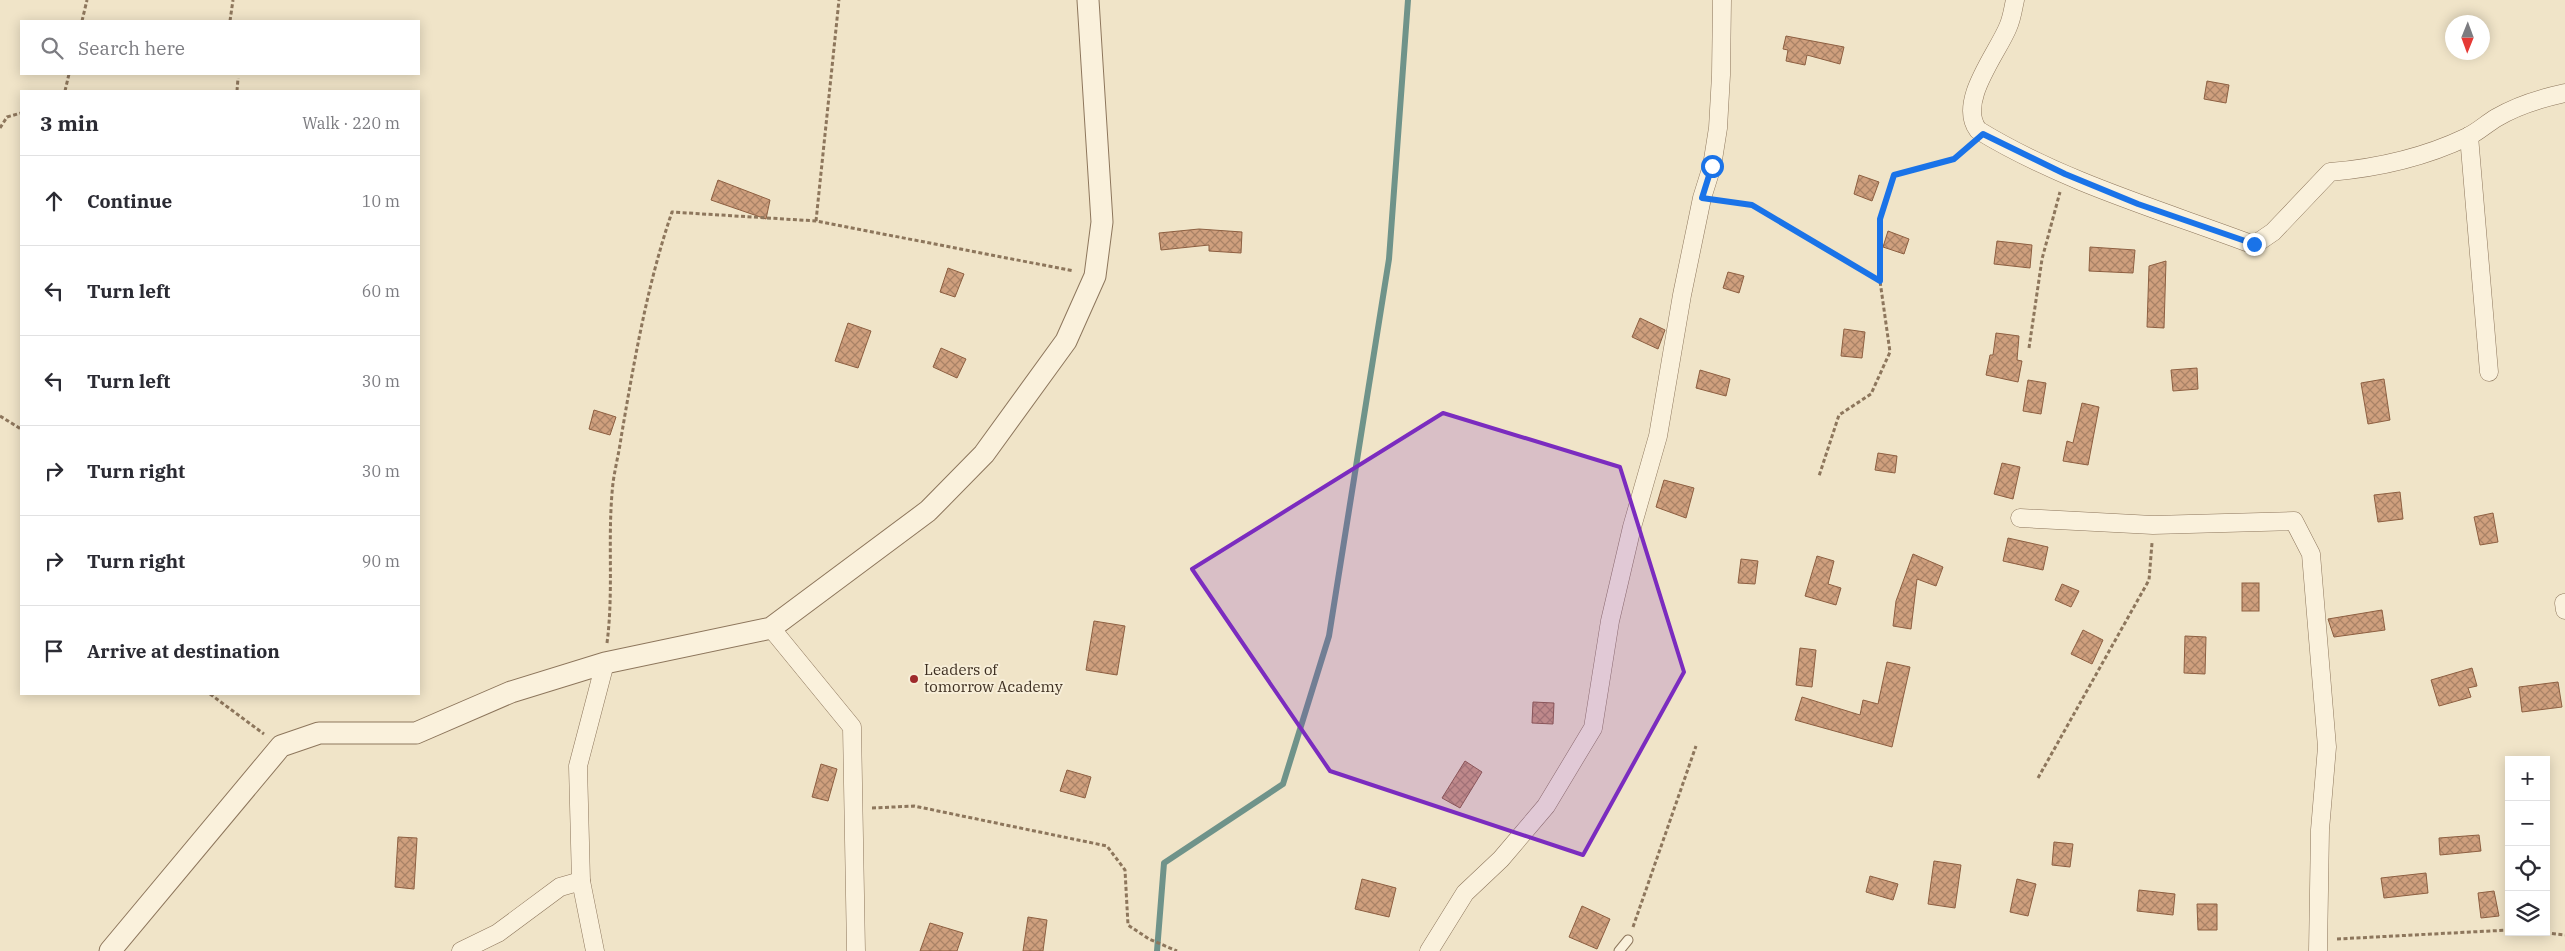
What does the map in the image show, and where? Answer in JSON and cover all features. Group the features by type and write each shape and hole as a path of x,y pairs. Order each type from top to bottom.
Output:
{"street":[{"path":"110,951 281,746 320,733 416,733 511,692 605,663 771,628 928,511 984,454 1066,341 1095,276 1102,222 1088,0"},
{"path":"1429,951 1464,893 1501,859 1546,806 1594,728 1610,621 1632,527 1658,436 1682,295 1702,198 1712,166 1718,128 1722,0"},
{"path":"2015,0 2008,26 1972,100 1971,116 1974,125 1983,134 2065,174 2138,204 2254,244 2273,232 2330,172 2364,169 2405,161 2470,136 2498,117 2544,98 2565,93"},
{"path":"2470,136 2488,372"},
{"path":"2020,518 2154,525 2294,521 2311,554 2327,748 2320,830 2319,945"},
{"path":"771,628 852,727 856,951"},
{"path":"595,951 581,881 578,766 605,663"},
{"path":"461,951 498,933 560,887 581,881"}],"lane":[{"path":"1619,951 1628,940"}],"path":[{"path":"82,20 87,0"},
{"path":"230,20 232,0"},
{"path":"816,220 839,0"},
{"path":"65,90 69,75"},
{"path":"237,90 238,78"},
{"path":"0,128 7,117 20,114"},
{"path":"1819,476 1839,415 1871,394 1890,352 1880,281 1880,219 1894,175 1954,159 1983,134"},
{"path":"2029,348 2042,259 2065,174"},
{"path":"1702,198 1752,205 1880,281"},
{"path":"605,663 611,606 612,566 609,541 613,482 636,350 659,250 672,212 816,220 1095,276"},
{"path":"0,416 20,429"},
{"path":"2038,778 2150,580 2154,525"},
{"path":"211,695 281,746"},
{"path":"1628,940 1696,746"},
{"path":"852,810 914,806 1107,846 1125,870 1128,925 1149,939 1177,951"},
{"path":"2319,945 2505,930"},
{"path":"2550,933 2565,935"}],"highlighted area":[{"path":"1443,413 1620,467 1684,672 1583,855 1330,771 1192,569"}],"building":[{"path":"1786,36 1844,47 1840,64 1807,55 1805,65 1786,61 1788,50 1783,49"},
{"path":"2207,81 2229,85 2226,103 2204,99"},
{"path":"1859,175 1879,182 1872,201 1854,194"},
{"path":"718,180 770,200 766,219 711,200"},
{"path":"1199,229 1242,232 1241,253 1209,251 1209,245 1161,250 1159,233"},
{"path":"1888,231 1909,239 1904,254 1883,247"},
{"path":"1997,241 2032,245 2030,268 1994,264"},
{"path":"2090,247 2135,250 2133,273 2089,271"},
{"path":"2166,261 2164,328 2147,327 2149,266"},
{"path":"948,268 964,274 955,297 940,292"},
{"path":"1728,272 1744,276 1739,293 1723,288"},
{"path":"1640,318 1665,330 1658,349 1632,337"},
{"path":"848,323 871,331 858,368 835,361"},
{"path":"1844,329 1865,332 1862,358 1841,356"},
{"path":"1996,333 2019,336 2017,360 2022,361 2018,382 1986,375 1990,355 1993,355"},
{"path":"941,348 966,359 957,378 933,367"},
{"path":"2197,368 2198,389 2173,391 2171,370"},
{"path":"1700,370 1730,379 1726,396 1696,388"},
{"path":"2384,379 2390,420 2368,424 2361,383"},
{"path":"2028,380 2046,383 2041,414 2023,411"},
{"path":"2082,403 2099,407 2088,465 2063,461 2067,441 2073,443"},
{"path":"594,410 616,417 610,435 589,429"},
{"path":"1878,453 1897,456 1895,473 1875,470"},
{"path":"2002,463 2020,467 2013,499 1994,494"},
{"path":"1664,480 1694,488 1686,518 1656,507"},
{"path":"2400,492 2403,519 2378,522 2374,495"},
{"path":"2493,513 2498,542 2480,545 2474,517"},
{"path":"2008,538 2048,547 2043,570 2003,561"},
{"path":"1913,554 1943,567 1936,586 1917,579 1911,629 1893,626 1896,601"},
{"path":"1817,556 1834,561 1828,584 1841,588 1836,605 1805,596"},
{"path":"1741,559 1758,561 1755,584 1738,583"},
{"path":"2242,583 2259,583 2259,611 2242,611"},
{"path":"2062,584 2079,591 2071,607 2055,600"},
{"path":"2382,610 2385,630 2334,637 2328,619"},
{"path":"1094,621 1125,626 1117,675 1086,670"},
{"path":"2083,630 2103,640 2092,664 2071,654"},
{"path":"2185,636 2206,637 2205,674 2184,673"},
{"path":"1800,648 1816,650 1812,687 1796,685"},
{"path":"1887,662 1910,667 1892,747 1795,720 1802,697 1860,715 1863,700 1878,704"},
{"path":"2472,668 2477,686 2468,688 2471,697 2439,706 2431,680"},
{"path":"2558,682 2562,707 2522,712 2519,687"},
{"path":"1533,702 1554,703 1553,724 1532,723"},
{"path":"1465,761 1482,772 1460,808 1442,798"},
{"path":"821,764 837,769 828,801 812,797"},
{"path":"1067,770 1091,777 1085,798 1060,791"},
{"path":"2479,835 2481,851 2440,855 2439,838"},
{"path":"398,837 417,838 414,889 395,887"},
{"path":"2054,842 2073,844 2070,867 2052,865"},
{"path":"1934,861 1961,865 1955,908 1928,904"},
{"path":"2426,873 2428,893 2384,898 2381,878"},
{"path":"1870,876 1898,884 1893,900 1866,892"},
{"path":"1362,879 1396,888 1389,917 1355,909"},
{"path":"2017,879 2036,884 2028,916 2010,912"},
{"path":"2139,890 2175,894 2173,915 2137,911"},
{"path":"2494,891 2499,916 2481,918 2478,893"},
{"path":"2197,904 2217,904 2217,930 2198,930"},
{"path":"1582,906 1610,919 1597,949 1569,937"},
{"path":"1028,917 1047,920 1043,951 1023,951"},
{"path":"930,923 963,933 957,951 920,951"}],"waterway":[{"path":"1157,951 1164,863 1283,784 1329,636 1389,259 1408,0"}],"place":[{"name":"Leaders of tomorrow Academy","path":"914,679"}],"route":[{"path":"1712,166 1702,198 1752,205 1880,281 1878,234 1880,219 1894,175 1954,159 1983,134 2033,160 2138,204 2254,244"}]}
